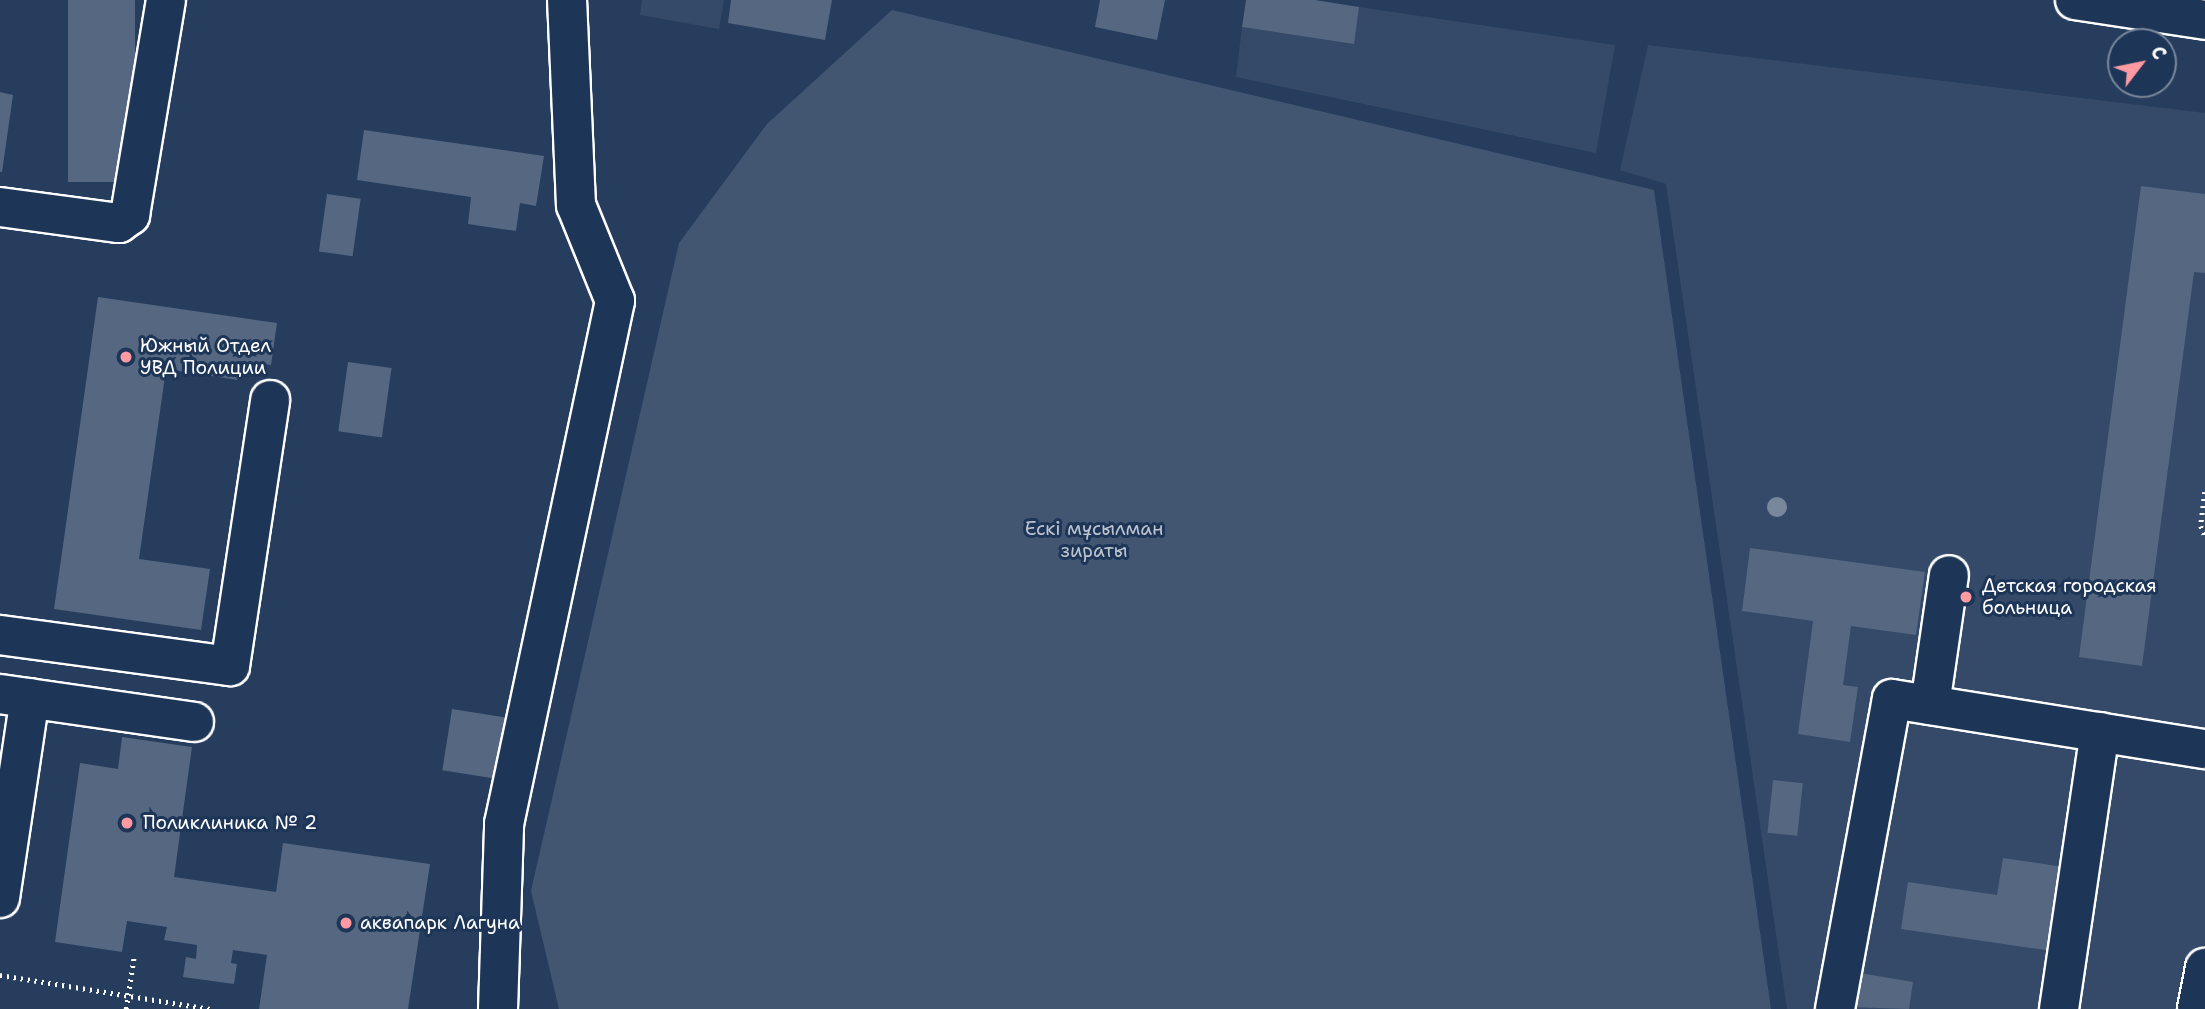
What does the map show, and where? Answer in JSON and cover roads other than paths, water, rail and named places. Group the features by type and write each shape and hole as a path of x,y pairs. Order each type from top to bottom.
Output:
{"street":[{"path":"0,207 119,223 130,215 166,0"},
{"path":"2075,0 2205,20"},
{"path":"498,1009 504,824 615,301 576,205 557,1"},
{"path":"0,635 230,666 270,400"},
{"path":"1930,705 1949,575"},
{"path":"0,898 15,696 194,722"},
{"path":"1835,1009 1892,699 2205,749"},
{"path":"2059,1009 2100,732"},
{"path":"2197,1009 2205,968"}],"place":[{"name":"Южный Отдел УВД Полиции","path":"126,357"},
{"name":"Детская городская больница","path":"1966,597"},
{"name":"Поликлиника № 2","path":"127,823"},
{"name":"аквапарк Лагуна","path":"346,923"}],"park label":[{"name":"Ескі мұсылман зираты","path":"1094,540"}]}
